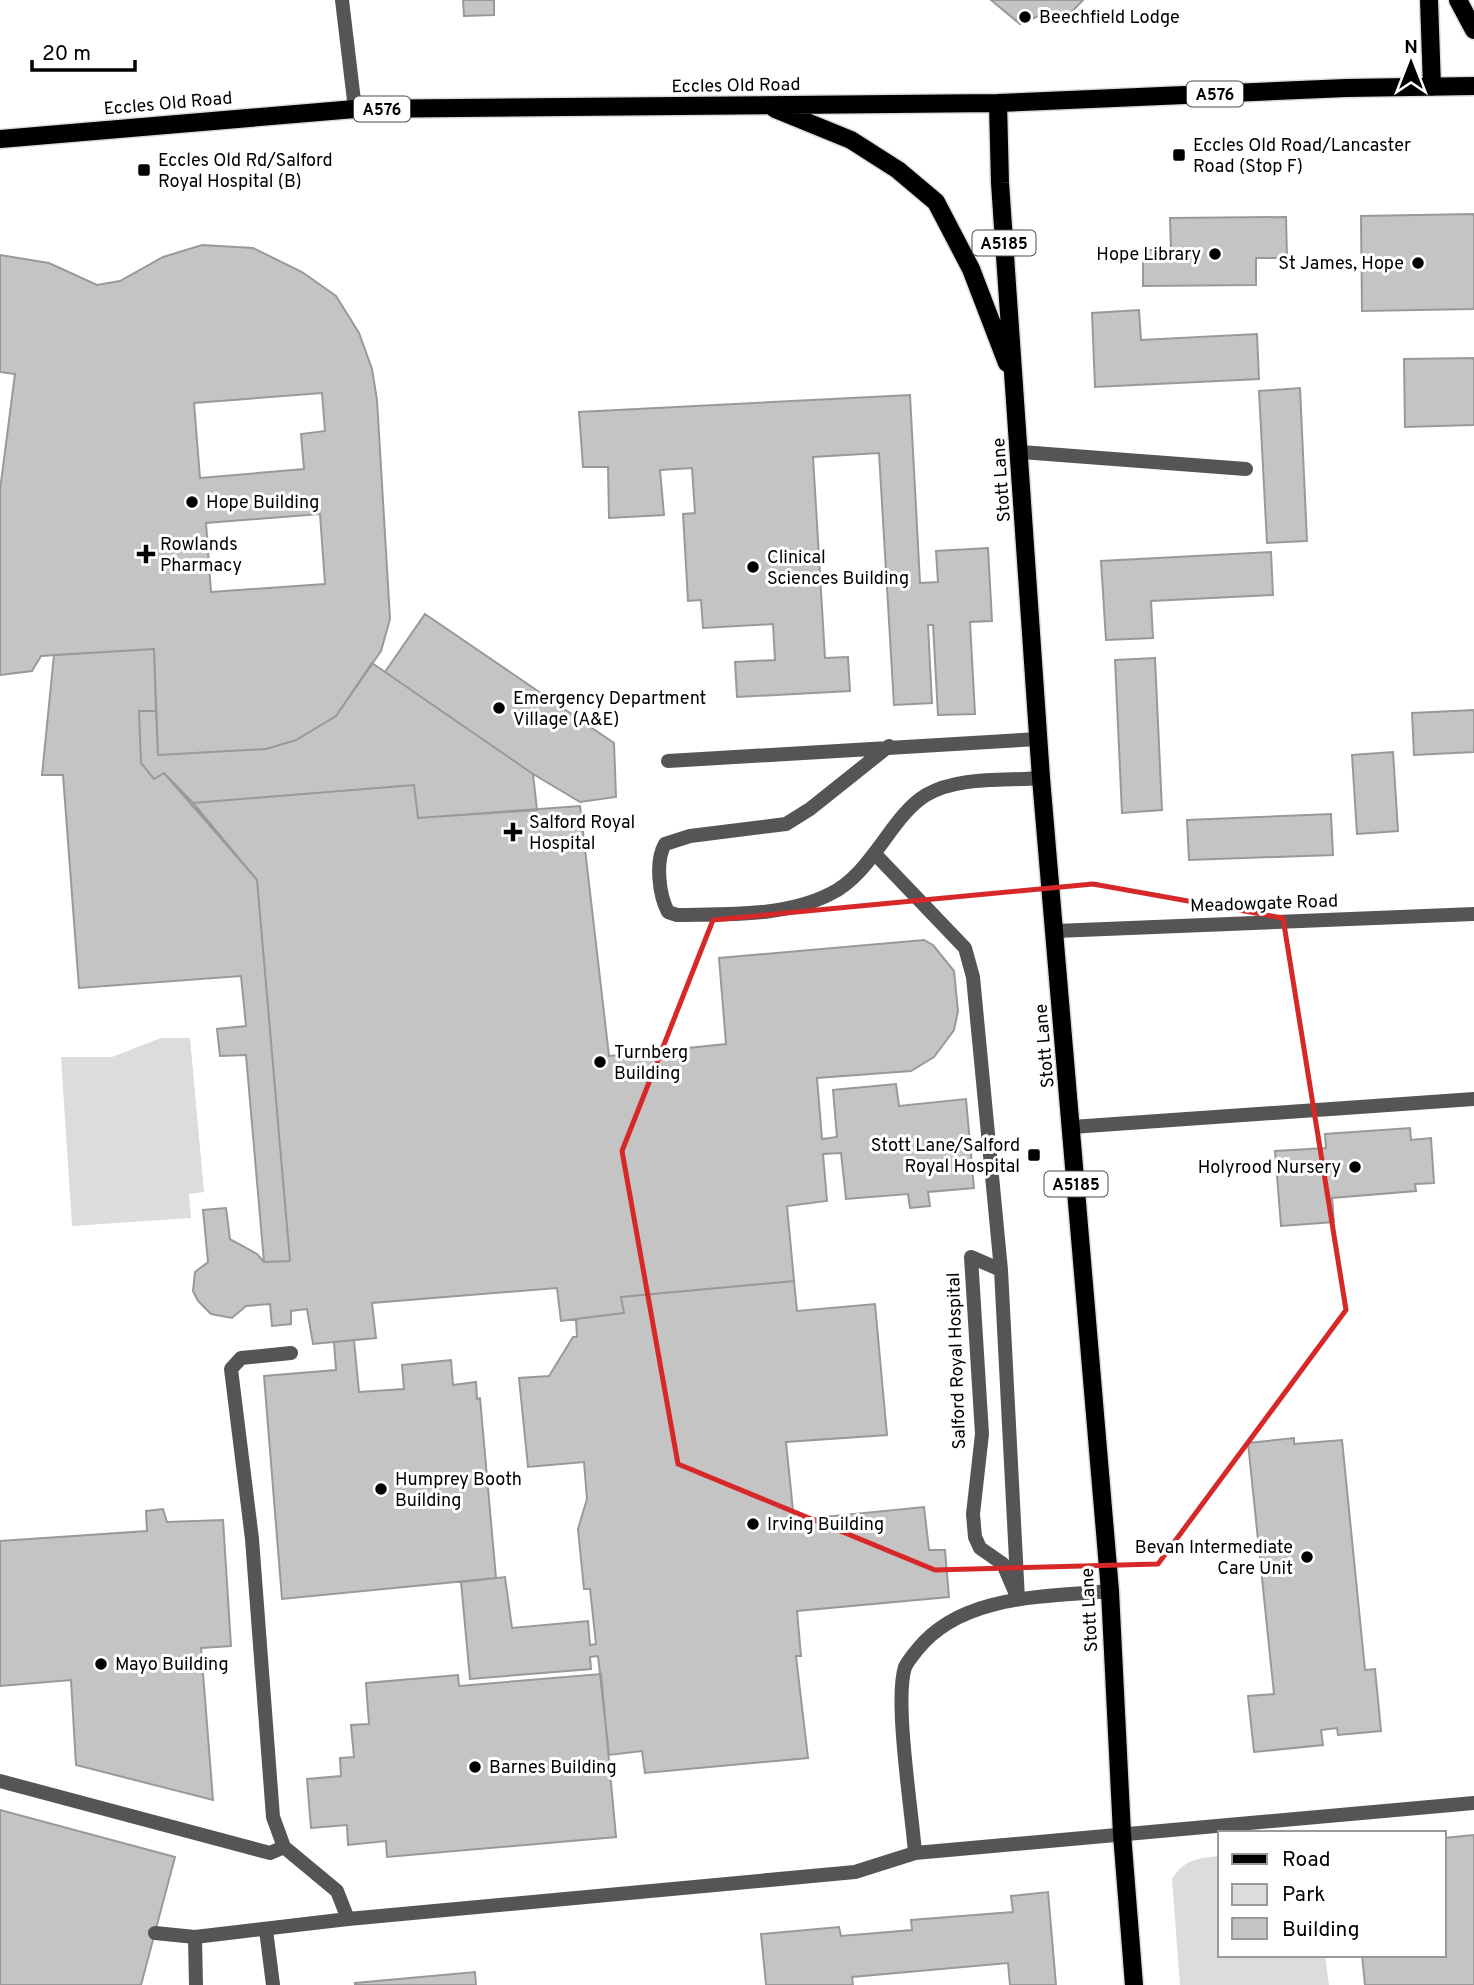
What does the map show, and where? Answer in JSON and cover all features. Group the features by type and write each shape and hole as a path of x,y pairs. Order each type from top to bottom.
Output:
{"main road":[{"path":"1429,0 1433,86"},
{"path":"1458,0 1474,30"},
{"name":"Eccles Old Road","path":"0,139 355,109 998,103 1474,86"},
{"name":"Stott Lane","path":"998,103 1000,183 1021,453 1038,739 1110,1591 1122,1834 1134,1985"},
{"path":"766,105 851,140 898,170 936,202 971,269 1015,383"}],"street":[{"path":"342,0 355,109"},
{"path":"1021,453 1246,469"},
{"path":"668,761 1038,739"},
{"path":"889,746 810,809 786,824 690,836 665,844 660,852 662,900 668,912 677,915 781,909 831,894 876,855 902,818 925,795 953,784 1041,778"},
{"path":"876,855 964,948 973,977 1001,1270 1018,1599"},
{"name":"Meadowgate Road","path":"1056,931 1474,915"},
{"path":"1072,1127 1474,1099"},
{"name":"Salford Royal Hospital","path":"1001,1270 971,1257 982,1434 973,1514 975,1537 980,1548 1003,1564 1018,1599"},
{"path":"291,1353 241,1358 232,1369 252,1539 273,1817 284,1846 337,1891 348,1919"},
{"path":"915,1853 903,1707 902,1681 906,1664 937,1628 953,1618 1018,1599 1110,1591"},
{"path":"0,1781 270,1853 284,1846"},
{"path":"155,1933 195,1937 348,1919 855,1872 915,1853 1474,1803"},
{"path":"266,1930 273,1985"},
{"path":"195,1937 196,1985"}],"highlighted area":[{"path":"1093,884 1283,918 1346,1310 1158,1564 935,1570 678,1464 622,1151 713,920"}],"green space":[{"path":"161,1038 190,1038 204,1192 189,1194 191,1218 72,1226 61,1057 112,1057"},
{"path":"1218,1856 1218,1957 1325,1957 1329,1985 1180,1985 1172,1879 1187,1863"}],"building":[{"path":"463,0 494,0 494,15 464,16"},
{"name":"Beechfield Lodge","path":"991,0 1083,0 1062,22 1050,11 1020,24"},
{"name":"St James, Hope","path":"1474,214 1474,309 1362,311 1361,216"},
{"name":"Hope Library","path":"1286,217 1287,258 1256,258 1256,285 1143,286 1143,250 1171,250 1170,218"},
{"name":"Hope Building","path":"202,245 253,248 302,272 336,296 359,333 372,369 377,400 390,619 381,651 336,716 296,740 266,749 158,755 154,649 41,656 32,671 0,675 0,490 15,374 0,372 0,255 49,263 97,285 120,281 163,257","holes":["322,393 325,431 301,434 304,469 200,478 194,403","320,514 325,584 211,592 206,523"]},
{"path":"1139,310 1141,340 1257,334 1259,379 1095,387 1092,313"},
{"path":"1474,358 1474,425 1405,427 1404,359"},
{"path":"1300,388 1307,541 1267,543 1259,391"},
{"name":"Clinical Sciences Building","path":"910,395 920,583 938,582 936,551 988,548 992,621 970,622 975,714 938,715 933,625 928,625 932,703 894,705 879,453 813,457 825,658 848,657 850,691 737,697 735,662 775,660 773,624 703,628 701,600 688,601 683,514 695,513 692,468 660,470 664,515 609,518 608,467 583,467 579,412"},
{"path":"1271,552 1273,595 1151,601 1153,638 1106,640 1101,561"},
{"name":"Emergency Department Village (A&E)","path":"425,614 614,743 616,797 580,802 533,774 385,672"},
{"path":"154,649 156,711 139,711 141,763 154,779 164,773 257,880 290,1261 264,1262 246,1055 220,1056 217,1029 246,1026 241,976 79,988 63,775 42,775 54,655"},
{"path":"1155,658 1162,810 1122,813 1115,660"},
{"path":"372,663 533,774 537,810 418,818 414,785 193,803 164,773 154,779 141,763 139,711 156,711 158,755 266,749 296,740 336,716"},
{"path":"1474,710 1474,752 1414,755 1412,713"},
{"path":"1393,752 1398,831 1357,834 1352,755"},
{"name":"Turnberg Building","path":"414,785 418,818 580,806 609,1056 726,1044 719,958 924,940 933,945 954,971 958,1011 954,1030 934,1057 911,1071 817,1078 822,1139 837,1137 833,1090 896,1084 899,1106 966,1099 974,1188 928,1192 930,1206 910,1208 908,1194 846,1199 841,1153 823,1154 827,1201 787,1206 794,1281 621,1297 624,1313 561,1321 557,1288 372,1303 376,1338 313,1344 307,1309 291,1311 291,1324 272,1326 270,1304 246,1306 232,1318 211,1314 198,1301 193,1291 195,1272 208,1262 203,1210 226,1208 230,1239 257,1254 264,1262 290,1261 257,880 193,803"},
{"path":"1331,814 1333,855 1189,860 1187,820"},
{"name":"Holyrood Nursery","path":"1410,1128 1411,1140 1431,1138 1434,1183 1415,1184 1416,1191 1332,1198 1334,1222 1281,1226 1275,1151 1326,1148 1325,1134"},
{"name":"Irving Building","path":"794,1281 797,1311 875,1304 887,1435 786,1442 794,1520 924,1507 929,1550 945,1550 949,1597 797,1611 801,1656 796,1656 808,1758 645,1773 642,1751 609,1755 598,1656 590,1657 591,1669 470,1679 461,1582 505,1577 512,1628 588,1621 590,1645 596,1644 590,1589 584,1589 578,1529 587,1499 584,1462 528,1467 519,1378 549,1376 573,1337 577,1337 576,1319 624,1313 621,1297"},
{"name":"Humprey Booth Building","path":"354,1340 359,1392 404,1389 402,1365 451,1360 453,1385 476,1382 477,1399 480,1398 496,1578 282,1599 264,1376 336,1370 334,1342"},
{"name":"Bevan Intermediate Care Unit","path":"1294,1438 1294,1444 1342,1440 1365,1670 1375,1669 1381,1731 1338,1735 1337,1728 1321,1730 1323,1745 1254,1752 1248,1696 1274,1694 1248,1443"},
{"name":"Mayo Building","path":"163,1509 167,1522 223,1520 231,1646 201,1648 213,1800 76,1765 71,1680 0,1686 0,1541 147,1531 146,1511"},
{"name":"Barnes Building","path":"601,1674 616,1837 387,1857 386,1841 348,1845 347,1825 311,1828 307,1779 341,1776 340,1758 354,1757 351,1725 369,1724 366,1683 458,1675 459,1686"},
{"path":"0,1810 175,1857 141,1985 0,1985"},
{"path":"1474,1835 1474,1985 1365,1985 1362,1957 1446,1957 1446,1838"},
{"path":"1048,1892 1056,1985 1010,1985 1008,1963 852,1977 853,1985 766,1985 761,1934 839,1927 841,1936 912,1930 911,1920 1013,1912 1011,1896"},
{"path":"475,1972 476,1985 355,1985 355,1983"}],"place":[{"name":"Beechfield Lodge","path":"1025,17"},
{"name":"Eccles Old Road/Lancaster Road (Stop F)","path":"1179,155"},
{"name":"Eccles Old Rd/Salford Royal Hospital (B)","path":"144,170"},
{"name":"Hope Library","path":"1215,254"},
{"name":"St James, Hope","path":"1418,263"},
{"name":"Hope Building","path":"192,502"},
{"name":"Rowlands Pharmacy","path":"146,554"},
{"name":"Clinical Sciences Building","path":"753,567"},
{"name":"Emergency Department Village (A&E)","path":"499,708"},
{"name":"Salford Royal Hospital","path":"513,832"},
{"name":"Turnberg Building","path":"600,1062"},
{"name":"Stott Lane/Salford Royal Hospital","path":"1034,1155"},
{"name":"Holyrood Nursery","path":"1355,1167"},
{"name":"Humprey Booth Building","path":"381,1489"},
{"name":"Irving Building","path":"753,1524"},
{"name":"Bevan Intermediate Care Unit","path":"1307,1557"},
{"name":"Mayo Building","path":"101,1664"},
{"name":"Barnes Building","path":"475,1767"}]}
